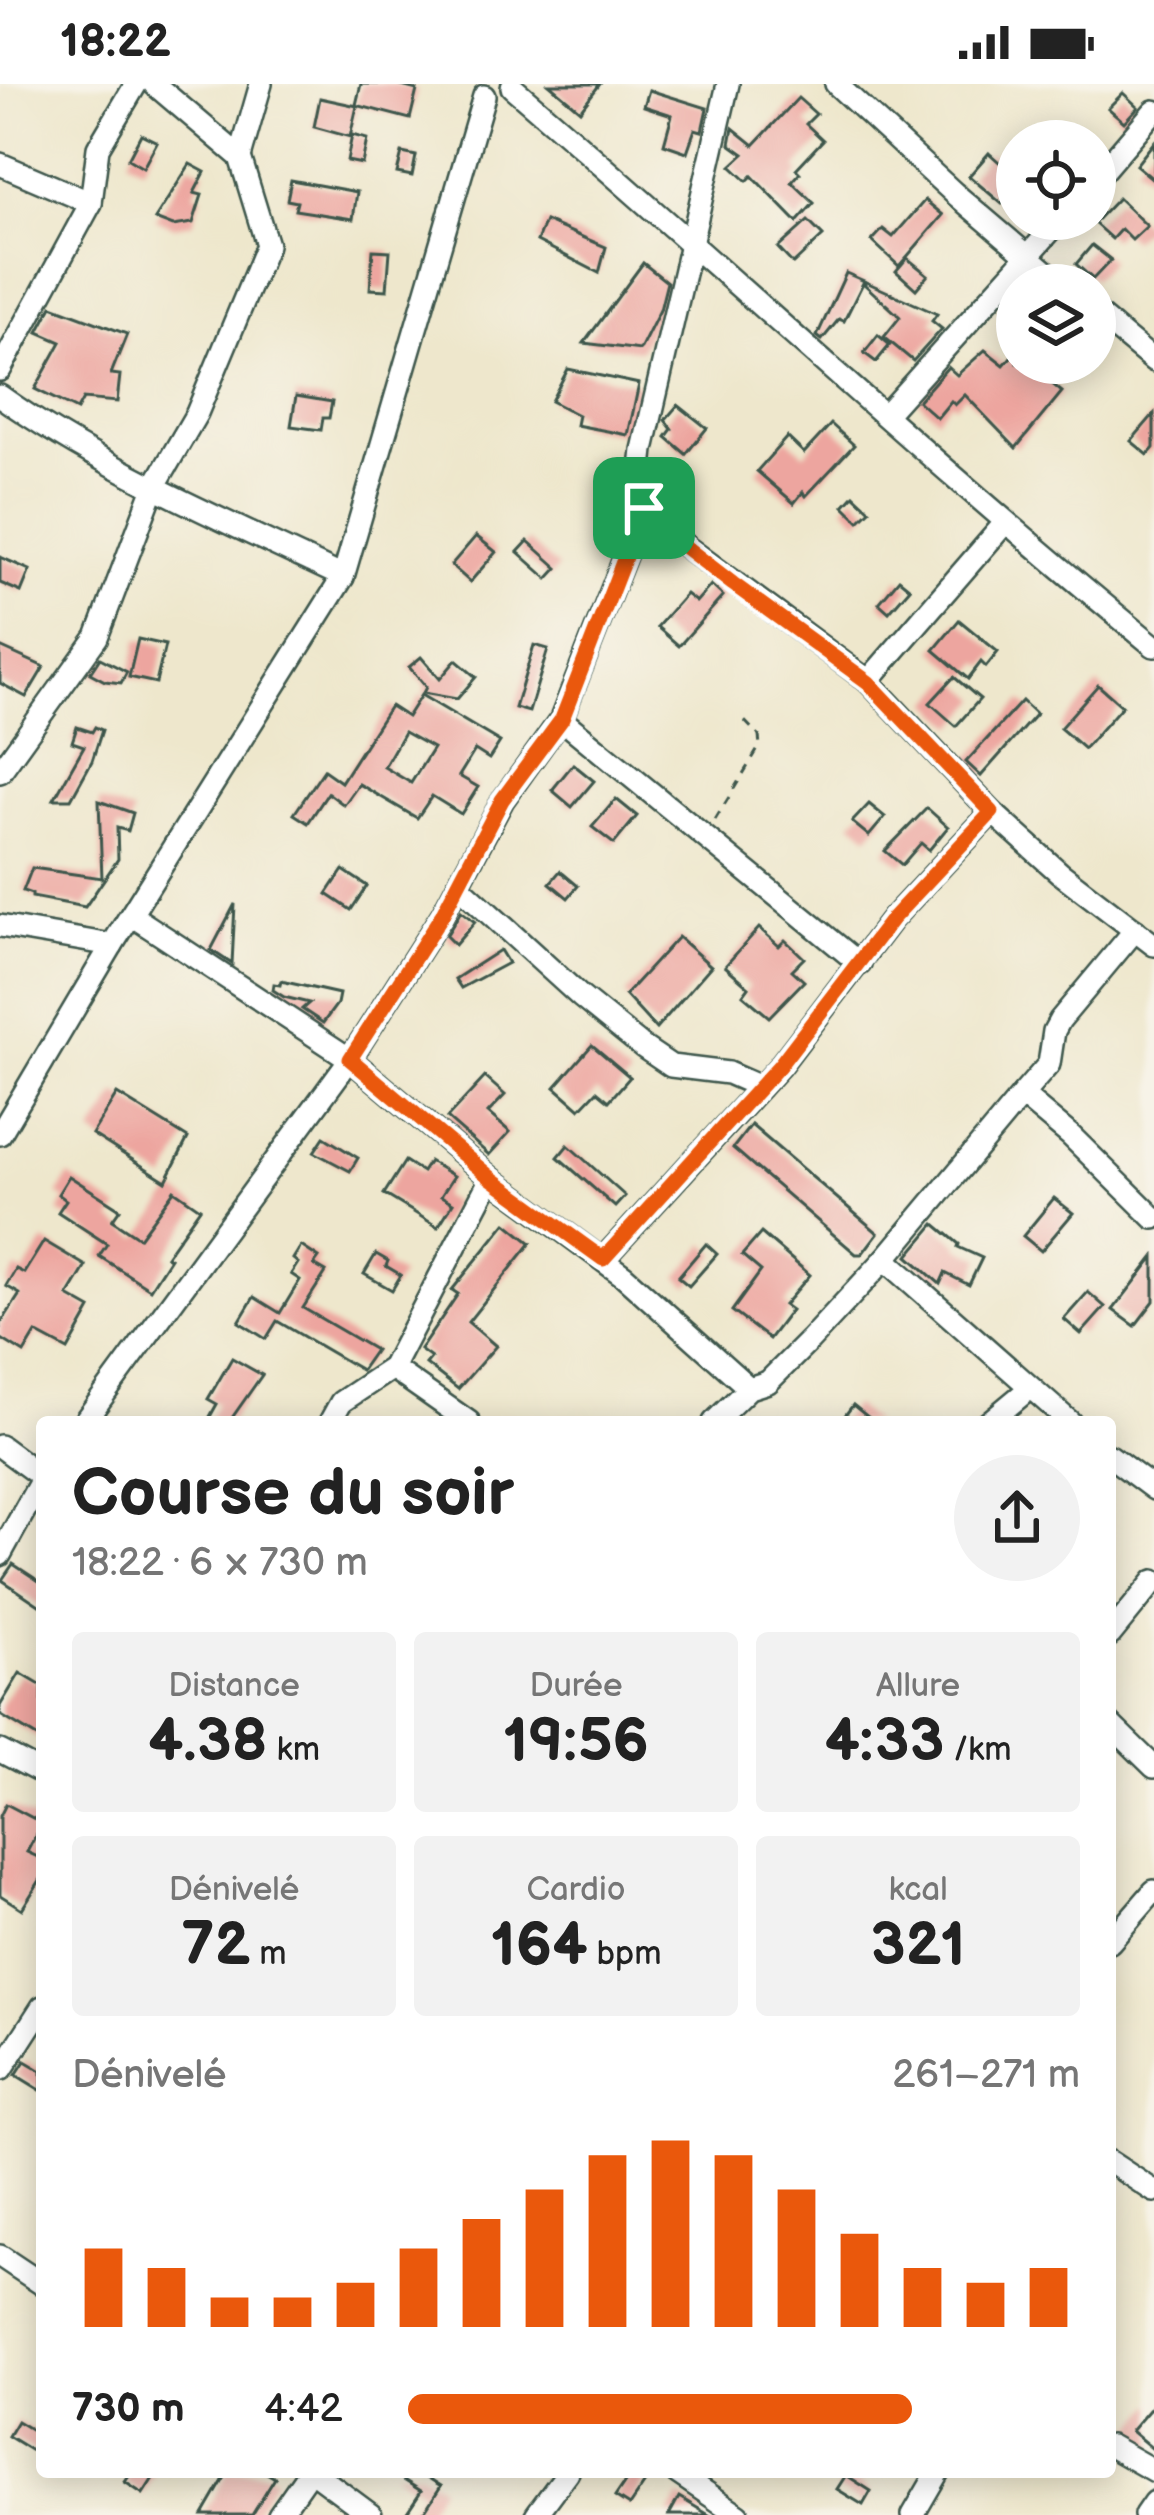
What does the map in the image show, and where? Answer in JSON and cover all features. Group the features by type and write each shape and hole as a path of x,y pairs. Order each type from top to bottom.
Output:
{"street":[{"path":"0,370 91,203 98,148 136,84"},
{"path":"0,772 97,637 154,487 196,413 266,250 267,240 240,158 154,84"},
{"path":"240,158 261,84"},
{"path":"728,84 643,450 640,494 644,508 671,536 868,682 992,812 1060,873 1154,945"},
{"path":"836,84 1036,264"},
{"path":"0,1134 112,945 343,577 477,90 500,96 512,85 1004,524 1154,646"},
{"path":"1116,155 1154,111"},
{"path":"0,164 91,203"},
{"path":"885,415 1043,240"},
{"path":"1116,330 1154,362"},
{"path":"0,396 50,430 154,487 343,577"},
{"path":"88,1416 350,1059 458,885 502,800 562,719 644,508"},
{"path":"868,682 1004,524"},
{"path":"562,719 860,964"},
{"path":"603,1259 760,1088 892,919 992,812"},
{"path":"458,885 591,1006 670,1066 728,1073 760,1088"},
{"path":"131,915 350,1059 491,1178 603,1259 749,1388"},
{"path":"0,926 112,945"},
{"path":"720,1416 749,1388 768,1382 885,1259 1049,1064 1060,1020 1135,930"},
{"path":"1022,1095 1154,1218"},
{"path":"333,1416 341,1402 392,1368 491,1178"},
{"path":"885,1259 1063,1416"},
{"path":"392,1368 461,1416"},
{"path":"995,1416 1030,1388"},
{"path":"0,1446 36,1473"},
{"path":"1116,1460 1154,1489"},
{"path":"0,1555 36,1489"},
{"path":"1116,1628 1154,1581"},
{"path":"1116,1730 1154,1767"},
{"path":"0,1750 36,1770"},
{"path":"1116,1935 1154,1892"},
{"path":"2,2069 36,2016"},
{"path":"1116,2166 1154,2192"},
{"path":"0,2256 36,2280"},
{"path":"1116,2449 1154,2471"},
{"path":"279,2515 306,2478"},
{"path":"319,2478 371,2515"},
{"path":"536,2515 564,2478"},
{"path":"685,2478 739,2515"},
{"path":"913,2515 935,2478"},
{"path":"1145,2515 1154,2502"}],"path":[{"path":"704,835 760,746 759,736 740,716"}],"building":[{"path":"361,84 417,90 410,119 356,105"},
{"path":"549,84 600,84 580,110"},
{"path":"649,90 707,108 702,131 695,129 687,152 664,144 672,115 644,106"},
{"path":"1123,93 1138,107 1124,122 1108,108"},
{"path":"320,98 357,106 350,137 314,127"},
{"path":"798,98 816,114 806,124 823,140 796,169 800,173 792,182 814,203 797,222 752,176 747,181 731,166 744,154 730,144 733,128 754,145"},
{"path":"141,134 157,142 143,168 128,159"},
{"path":"352,135 367,139 362,164 347,161"},
{"path":"1154,142 1154,180 1136,165"},
{"path":"402,153 416,156 412,176 397,173"},
{"path":"989,153 996,159 996,199 969,176"},
{"path":"190,164 205,172 194,193 202,195 193,223 173,226 155,219"},
{"path":"291,180 357,192 353,219 295,210 297,202 287,200"},
{"path":"925,200 943,215 899,266 872,241 883,229 893,237"},
{"path":"1116,200 1147,226 1132,240 1121,229 1116,235"},
{"path":"545,221 606,247 599,273 537,241"},
{"path":"808,221 823,236 793,264 778,248"},
{"path":"1092,245 1111,260 1107,264 1076,264"},
{"path":"373,250 390,251 387,290 370,289"},
{"path":"907,258 928,275 916,289 896,271"},
{"path":"643,263 667,282 660,310 640,350 584,343"},
{"path":"846,273 864,281 844,321 839,319 822,340 817,336"},
{"path":"866,282 937,314 932,321 942,329 913,361 884,337 900,317"},
{"path":"52,306 127,334 111,374 120,375 117,402 83,399 77,410 35,389 61,342 38,332"},
{"path":"878,335 890,345 876,362 864,353"},
{"path":"985,350 996,359 996,384 1052,384 1062,392 1016,448 965,395 955,405 951,401 937,418 918,401 948,367 957,375"},
{"path":"568,369 639,384 628,435 576,425 578,415 551,401"},
{"path":"296,396 332,402 321,430 291,426"},
{"path":"678,405 707,428 686,454 666,437 672,429 665,420"},
{"path":"1154,414 1154,448 1148,455 1131,441"},
{"path":"831,424 854,445 806,496 803,492 794,503 757,471 787,437 804,453"},
{"path":"854,495 870,510 859,521 844,506"},
{"path":"476,536 496,552 470,582 451,565"},
{"path":"528,541 558,568 548,579 518,552"},
{"path":"0,557 30,570 21,592 0,583"},
{"path":"899,579 910,588 889,612 879,603"},
{"path":"711,585 723,596 679,646 657,627 686,594 696,602"},
{"path":"959,620 998,652 986,667 981,662 968,679 934,650"},
{"path":"138,639 165,645 156,683 129,677"},
{"path":"534,645 548,649 529,712 515,708"},
{"path":"0,647 44,667 26,697 0,683"},
{"path":"421,657 440,679 456,660 476,677 457,699 423,693 426,687 409,667"},
{"path":"100,658 127,672 121,683 90,673"},
{"path":"954,677 980,699 956,726 930,703"},
{"path":"1098,685 1122,706 1084,749 1060,728"},
{"path":"421,695 500,742 489,759 475,750 459,776 478,787 461,814 432,796 417,818 359,784 344,805 328,793 308,823 294,814 324,770 341,782 390,706 407,717","holes":["404,732 433,748 411,783 384,767"]},
{"path":"1022,701 1036,714 981,776 966,762"},
{"path":"77,727 102,730 71,799 54,799 84,746 72,742"},
{"path":"573,764 594,781 572,807 552,790"},
{"path":"616,799 637,816 614,844 592,827"},
{"path":"99,801 133,813 128,831 117,828 118,859 85,907 23,891 32,868 102,878"},
{"path":"869,804 885,817 869,836 852,822"},
{"path":"927,808 948,827 929,850 921,843 902,865 885,851"},
{"path":"343,870 367,886 351,910 327,894"},
{"path":"560,871 578,886 568,898 550,883"},
{"path":"235,904 232,964 211,950"},
{"path":"461,911 475,922 455,945 446,936"},
{"path":"759,928 779,946 785,940 804,958 792,970 804,981 769,1017 743,995 749,987 725,966"},
{"path":"678,937 711,966 656,1029 625,995"},
{"path":"500,950 508,963 461,988 455,979"},
{"path":"281,981 339,994 337,1004 323,1023 302,1009 309,1003 273,990"},
{"path":"592,1045 630,1077 609,1101 597,1091 580,1109 555,1087"},
{"path":"485,1077 505,1095 488,1113 510,1132 489,1155 447,1118"},
{"path":"117,1094 188,1138 166,1181 92,1134"},
{"path":"751,1125 878,1233 862,1254 856,1254 733,1148"},
{"path":"324,1137 358,1158 350,1171 314,1152"},
{"path":"568,1145 625,1196 615,1207 558,1157"},
{"path":"405,1161 422,1172 429,1161 454,1176 441,1196 453,1203 438,1227 384,1194"},
{"path":"69,1176 120,1209 112,1220 139,1238 174,1190 200,1208 166,1256 170,1258 150,1289 99,1256 107,1244 58,1212 66,1200 58,1194"},
{"path":"1054,1198 1073,1213 1041,1251 1023,1236"},
{"path":"506,1223 531,1243 468,1322 496,1346 458,1389 426,1364 431,1358 420,1350 458,1294 452,1290"},
{"path":"935,1224 958,1247 982,1258 969,1285 945,1273 940,1284 908,1256"},
{"path":"761,1233 810,1275 784,1305 791,1310 769,1339 732,1311 761,1271 742,1255"},
{"path":"44,1241 86,1266 68,1296 91,1309 68,1350 36,1333 24,1353 0,1338 0,1325 20,1294 6,1286 16,1269 24,1273"},
{"path":"706,1244 717,1254 689,1286 678,1277"},
{"path":"301,1246 319,1258 314,1265 326,1272 303,1308 375,1350 361,1370 277,1321 266,1339 239,1322 254,1297 280,1313 300,1280 291,1274"},
{"path":"376,1254 401,1275 392,1290 364,1274"},
{"path":"1154,1257 1154,1301 1135,1326 1113,1310"},
{"path":"1088,1292 1105,1307 1081,1334 1064,1319"},
{"path":"232,1358 262,1375 233,1416 210,1416 217,1404 208,1399"},
{"path":"853,1405 867,1416 845,1416"},
{"path":"13,1564 36,1579 36,1603 2,1580"},
{"path":"20,1673 36,1682 36,1736 0,1715 0,1706"},
{"path":"6,1804 36,1820 36,1835 27,1852 36,1856 36,1887 22,1909 0,1895 0,1816"},
{"path":"25,2061 36,2067 36,2087 16,2075"},
{"path":"1154,2404 1154,2450 1131,2431"},
{"path":"17,2421 36,2432 36,2453 8,2436"},
{"path":"128,2478 153,2478 143,2494 125,2482"},
{"path":"225,2478 275,2478 252,2515 203,2515"},
{"path":"400,2478 428,2478 441,2486 422,2515 405,2515 421,2491"},
{"path":"628,2478 648,2478 629,2506 615,2497"},
{"path":"844,2478 851,2478 871,2491 863,2505 837,2489"},
{"path":"679,2497 709,2515 669,2515"}],"route":[{"path":"644,508 671,536 868,682 992,812 892,919 779,1066 603,1259 491,1178 350,1059 442,915 502,800 562,719 644,508"}]}
